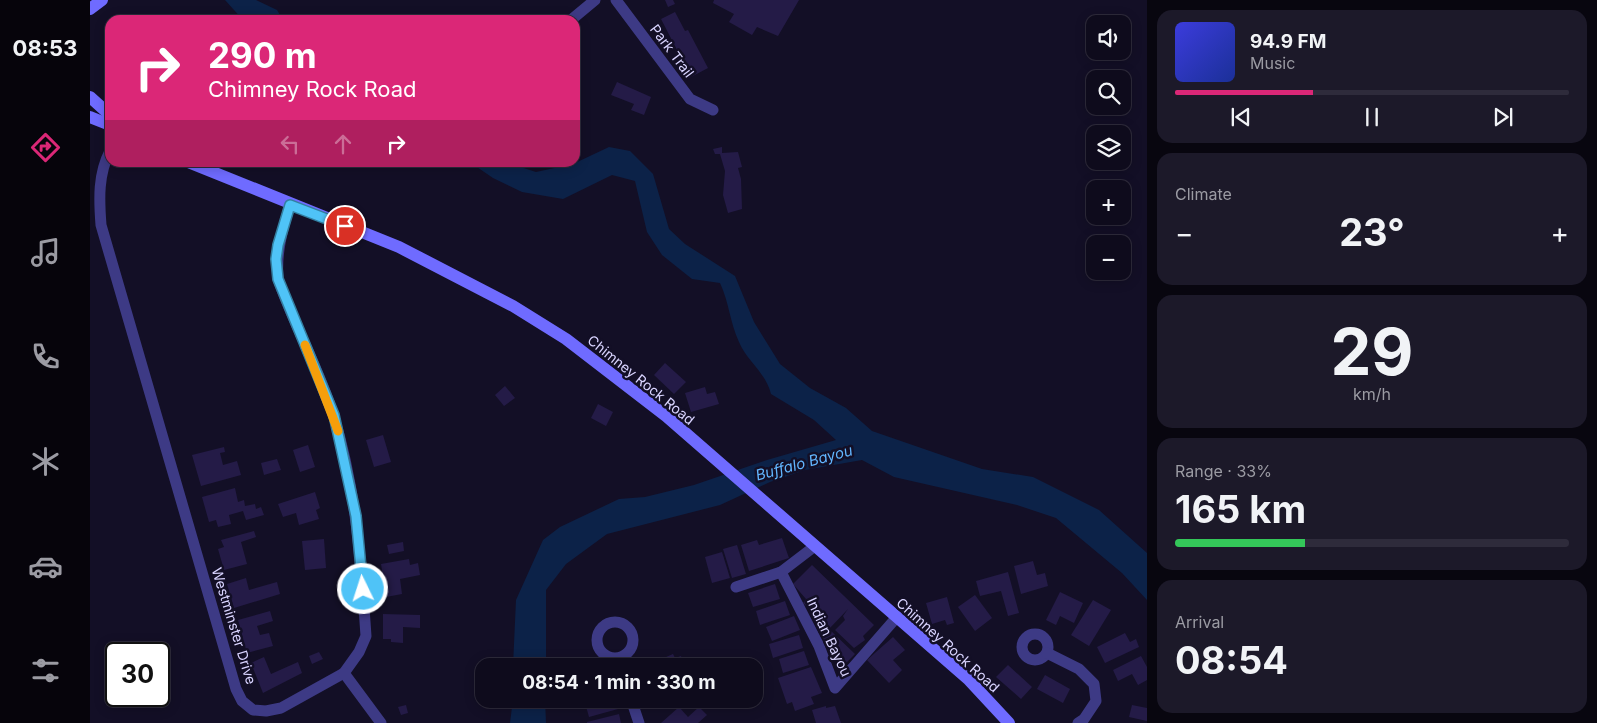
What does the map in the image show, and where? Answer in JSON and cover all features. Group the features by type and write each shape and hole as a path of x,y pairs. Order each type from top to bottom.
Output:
{"main road":[{"path":"90,9 102,0"},
{"path":"90,97 105,110"},
{"path":"90,117 105,123"},
{"name":"Chimney Rock Road","path":"200,167 290,205 399,247 513,306 566,339 607,368 790,524 968,679 1009,723"}],"street":[{"path":"577,15 595,0"},
{"name":"Park Trail","path":"616,0 690,99 713,110"},
{"name":"Westminster Drive","path":"105,165 101,176 99,197 101,225 236,689 242,700 254,710 266,711 281,708 344,673 359,652 366,636 356,516 334,415 278,279 276,259 278,245 290,205"},
{"path":"736,586 781,572 815,546"},
{"name":"Indian Bayou","path":"781,572 819,646 835,688 896,618"},
{"path":"1047,653 1079,669 1094,684 1096,701 1084,719 1078,723"},
{"path":"344,673 381,723"},
{"path":"634,708 639,723"}],"water":[{"path":"225,0 256,0 277,10 280,15 238,15"},
{"name":"Buffalo Bayou","path":"609,147 630,151 653,174 669,229 685,244 735,276 754,322 780,364 810,388 846,408 872,431 982,469 1033,477 1099,510 1147,553 1147,600 1122,573 1056,518 1017,505 894,477 862,460 805,470 770,482 720,505 607,534 566,564 546,590 546,658 513,658 516,600 543,540 560,527 619,499 645,497 694,485 767,460 836,440 814,420 771,394 761,373 742,349 720,283 692,279 662,255 647,232 635,181 612,175 563,199 522,192 493,178 477,167 520,167 536,172 559,167 580,167 580,161"},
{"path":"512,708 545,708 546,723 510,723"}],"building":[{"path":"665,0 673,0 675,4 668,7"},
{"path":"714,0 799,0 778,36 757,27 752,35 729,22 734,14 713,3"},
{"path":"675,12 685,31 688,30 708,68 691,77 661,19"},
{"path":"617,82 651,97 644,115 631,110 634,104 611,95"},
{"path":"722,147 722,153 738,152 742,167 738,168 741,179 742,209 728,213 723,195 725,171 720,154 715,154 713,149"},
{"path":"665,363 686,382 674,394 654,375"},
{"path":"505,386 515,398 504,406 495,395"},
{"path":"705,387 707,394 715,392 719,404 691,412 685,393"},
{"path":"598,404 613,412 606,426 591,418"},
{"path":"383,435 391,462 374,467 366,440"},
{"path":"308,445 315,467 300,472 293,450"},
{"path":"224,447 225,452 220,453 223,465 237,461 241,475 201,486 192,455"},
{"path":"277,459 281,470 264,475 261,463"},
{"path":"235,488 238,502 244,500 245,506 255,504 256,509 261,507 264,515 246,520 243,511 229,515 231,524 218,527 216,520 209,522 202,497"},
{"path":"315,492 320,508 316,510 319,519 299,525 296,513 283,517 278,504"},
{"path":"254,531 256,537 241,542 247,564 224,570 218,549 224,547 221,540"},
{"path":"782,538 789,558 749,571 741,545 757,540 759,545"},
{"path":"324,539 326,568 305,570 302,541"},
{"path":"403,542 404,551 389,554 387,545"},
{"path":"737,545 746,574 732,578 723,549"},
{"path":"722,552 730,578 712,583 705,557"},
{"path":"409,559 410,565 418,563 420,575 400,579 402,594 386,597 381,564"},
{"path":"1033,561 1037,575 1045,573 1048,586 1021,594 1014,566"},
{"path":"812,565 874,625 863,636 865,640 854,648 835,630 845,620 843,616 848,609 829,629 855,654 840,669 835,663 839,659 830,650 818,630 821,626 814,620 818,613 815,614 803,603 806,599 793,584"},
{"path":"1008,572 1019,613 1008,616 1001,591 980,596 976,581"},
{"path":"246,578 249,590 277,582 280,594 234,608 227,584"},
{"path":"775,584 780,599 753,607 748,593"},
{"path":"1060,592 1083,603 1074,623 1060,616 1056,625 1046,620"},
{"path":"975,595 992,618 975,631 958,607"},
{"path":"947,597 954,623 947,625 945,620 932,624 926,603"},
{"path":"1093,600 1111,610 1089,646 1071,635"},
{"path":"785,601 790,615 760,625 756,611"},
{"path":"270,611 273,621 257,626 260,635 269,633 273,646 247,653 238,620"},
{"path":"383,614 420,615 420,628 403,627 403,643 391,642 391,639 383,639"},
{"path":"794,616 800,630 772,641 766,627"},
{"path":"1125,633 1130,642 1136,639 1139,647 1105,663 1097,647"},
{"path":"799,635 803,648 773,658 769,644"},
{"path":"893,637 905,650 893,660 902,670 889,683 867,660"},
{"path":"804,651 809,665 783,673 779,659"},
{"path":"319,652 323,659 312,664 309,656"},
{"path":"673,654 675,658 664,658"},
{"path":"1141,656 1147,667 1147,680 1138,685 1132,674 1118,681 1113,670"},
{"path":"264,657 271,674 298,662 302,673 263,693 251,663"},
{"path":"1008,665 1032,687 1021,699 996,677"},
{"path":"811,667 822,693 811,697 814,704 795,711 792,702 787,704 778,678"},
{"path":"1045,675 1070,689 1063,703 1037,689"},
{"path":"406,705 408,713 401,715 398,707"},
{"path":"1132,705 1147,708 1147,721 1129,717"},
{"path":"826,706 826,708 835,706 841,723 816,723 812,710"},
{"path":"586,708 618,709 589,717"},
{"path":"678,708 688,717 698,708 707,715 698,723 661,723"},
{"path":"619,714 621,723 587,723 587,722"}],"slow traffic":[{"path":"305,345 334,415 338,431"}],"route":[{"path":"345,226 290,205 278,245 276,259 278,279 285,300 334,415 356,516 363,589"}]}
